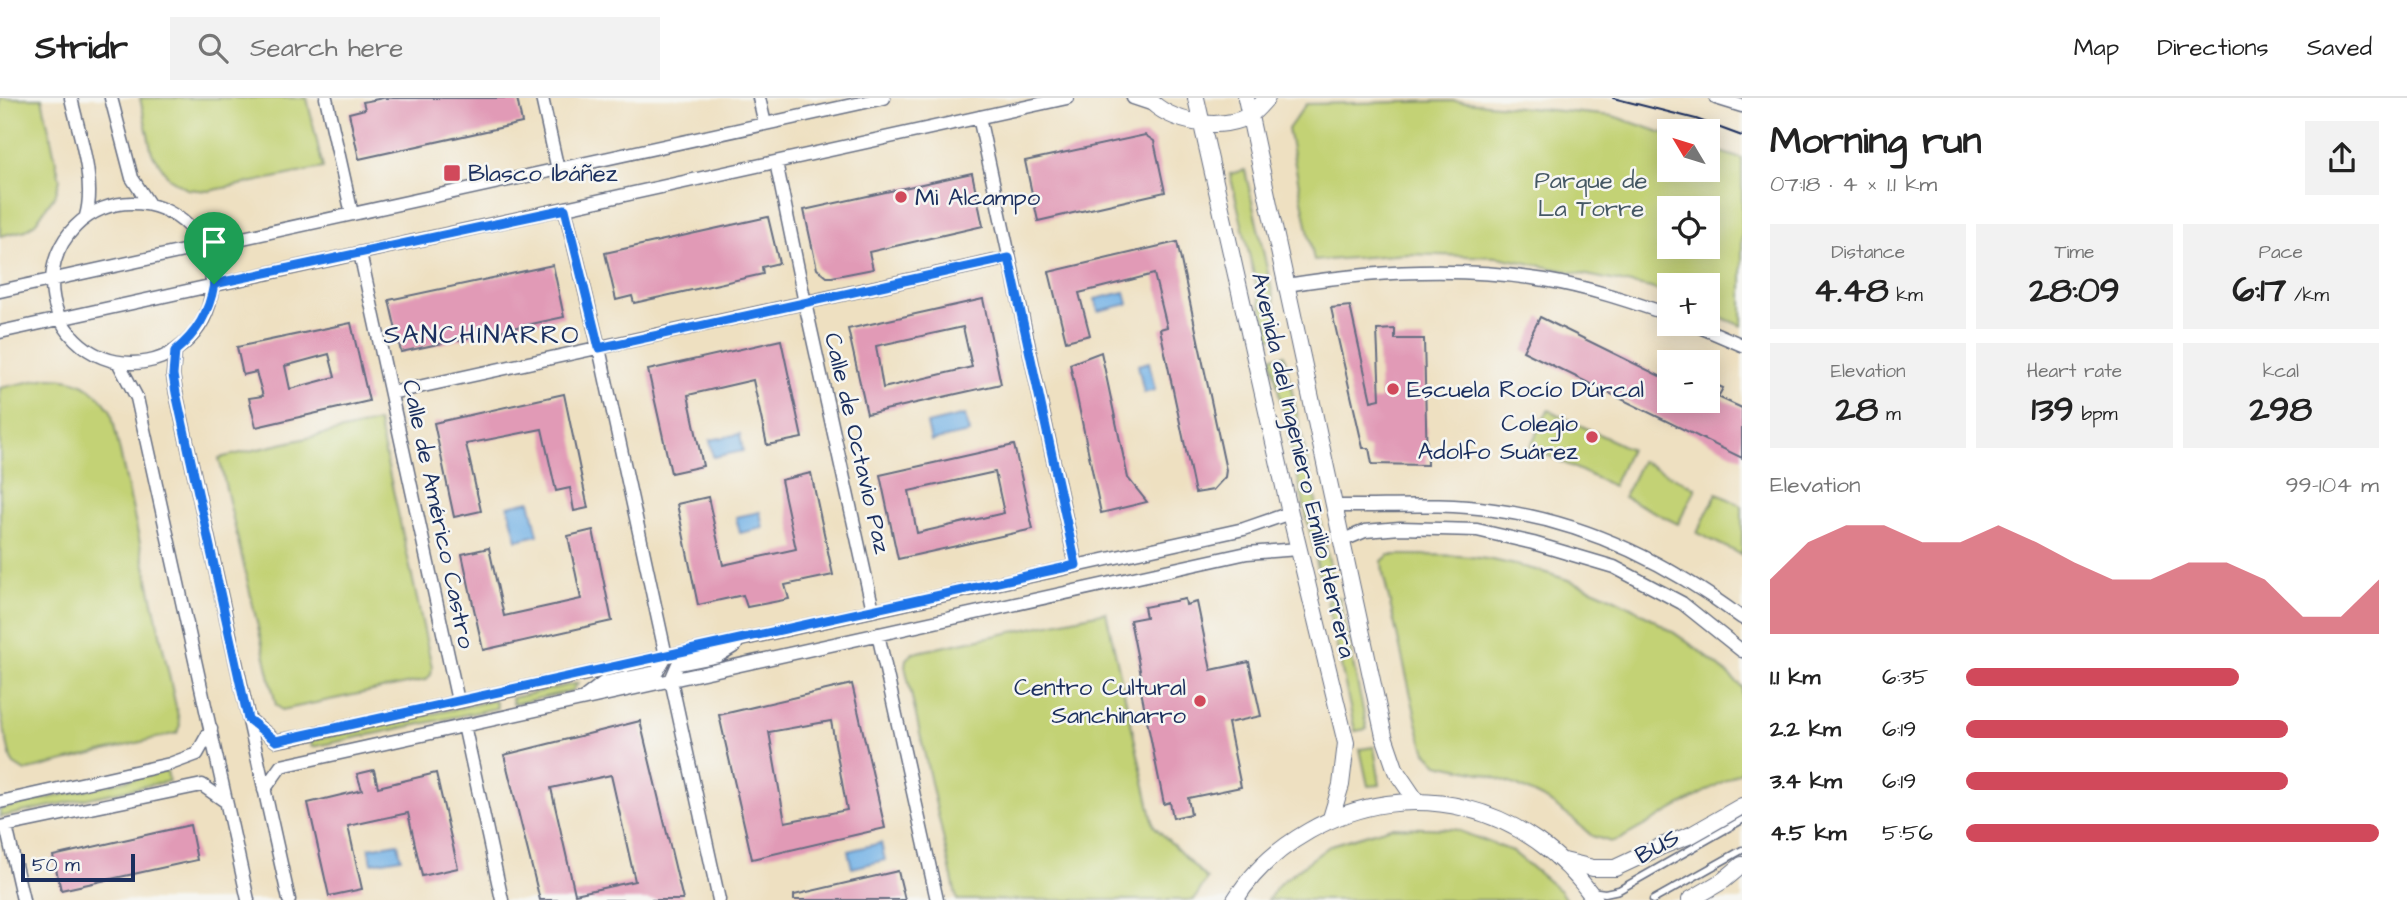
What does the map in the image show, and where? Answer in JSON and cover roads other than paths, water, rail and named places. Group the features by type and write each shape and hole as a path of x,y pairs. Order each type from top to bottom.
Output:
{"street":[{"path":"71,98 89,183 90,204 86,216"},
{"path":"111,98 132,178 149,204"},
{"path":"326,98 352,214"},
{"path":"542,98 558,170"},
{"path":"759,98 765,124"},
{"path":"0,291 884,98"},
{"path":"0,332 1067,98"},
{"path":"1133,98 1151,102 1172,117 1220,124 1250,116 1267,98"},
{"name":"Avenida del Ingeniero Emilio Herrera","path":"1196,98 1290,513 1346,743 1341,785 1331,818"},
{"name":"Avenida del Ingeniero Emilio Herrera","path":"1246,98 1384,736 1396,771 1417,802"},
{"path":"1716,98 1742,106"},
{"path":"979,117 1076,565"},
{"name":"Calle de Octavio Paz","path":"776,162 873,610"},
{"path":"121,204 149,204 171,212 196,234 214,284 206,314 189,340 175,351 147,361 118,362 102,358 77,341 59,318 53,280 56,261 64,241 86,216 97,210 121,204"},
{"path":"565,209 599,348 666,656 657,672 603,684 581,700"},
{"name":"Calle de Américo Castro","path":"360,253 458,701"},
{"path":"391,393 1009,258"},
{"path":"1287,285 1349,275 1425,271 1478,274 1545,280 1624,299 1657,310"},
{"path":"1720,336 1742,345"},
{"path":"175,351 173,375 176,393 289,900"},
{"path":"118,362 137,398 248,900"},
{"path":"1333,506 1400,504 1493,510 1559,523 1623,546 1661,564 1701,587 1742,618"},
{"path":"248,719 276,741 1244,528 1290,513"},
{"path":"1341,541 1365,531 1400,528 1476,530 1533,542 1625,573 1682,603 1742,651"},
{"path":"264,790 281,766 1247,553 1299,549"},
{"path":"878,634 937,900"},
{"path":"719,900 671,680 678,664 718,656 746,638"},
{"path":"464,725 502,900"},
{"path":"0,800 179,761 197,754 211,729"},
{"path":"23,900 3,826 202,785 225,801"},
{"path":"1236,900 1265,863 1293,840 1331,818 1385,804 1417,802 1443,803 1492,816 1538,840 1563,861 1592,895"},
{"path":"1563,861 1593,868 1615,868 1691,835 1742,806"},
{"path":"1690,900 1724,880 1742,865"}],"lane":[{"name":"BUS","path":"1592,895 1619,890 1742,820"},
{"name":"BUS","path":"1653,900 1742,850"}],"water":[{"path":"1125,292 1128,304 1098,311 1095,299"},
{"path":"1149,362 1155,390 1144,393 1138,365"},
{"path":"965,415 969,433 931,441 927,424"},
{"path":"740,434 743,451 713,457 710,440"},
{"path":"530,501 538,535 517,540 508,506"},
{"path":"760,512 763,528 740,533 736,517"},
{"path":"398,843 401,858 372,863 369,848"},
{"path":"881,843 885,860 852,868 848,851"}],"tram line":[{"path":"1613,98 1696,119 1742,136"}],"place":[{"name":"Blasco Ibáñez","path":"452,173"},
{"name":"Mi Alcampo","path":"901,197"},
{"name":"Escuela Rocío Dúrcal","path":"1393,389"},
{"name":"Colegio Adolfo Suárez","path":"1592,437"},
{"name":"Centro Cultural Sanchinarro","path":"1200,701"}],"district":[{"name":"SANCHINARRO","path":"482,334"}],"park label":[{"name":"Parque de La Torre","path":"1591,194"}]}
